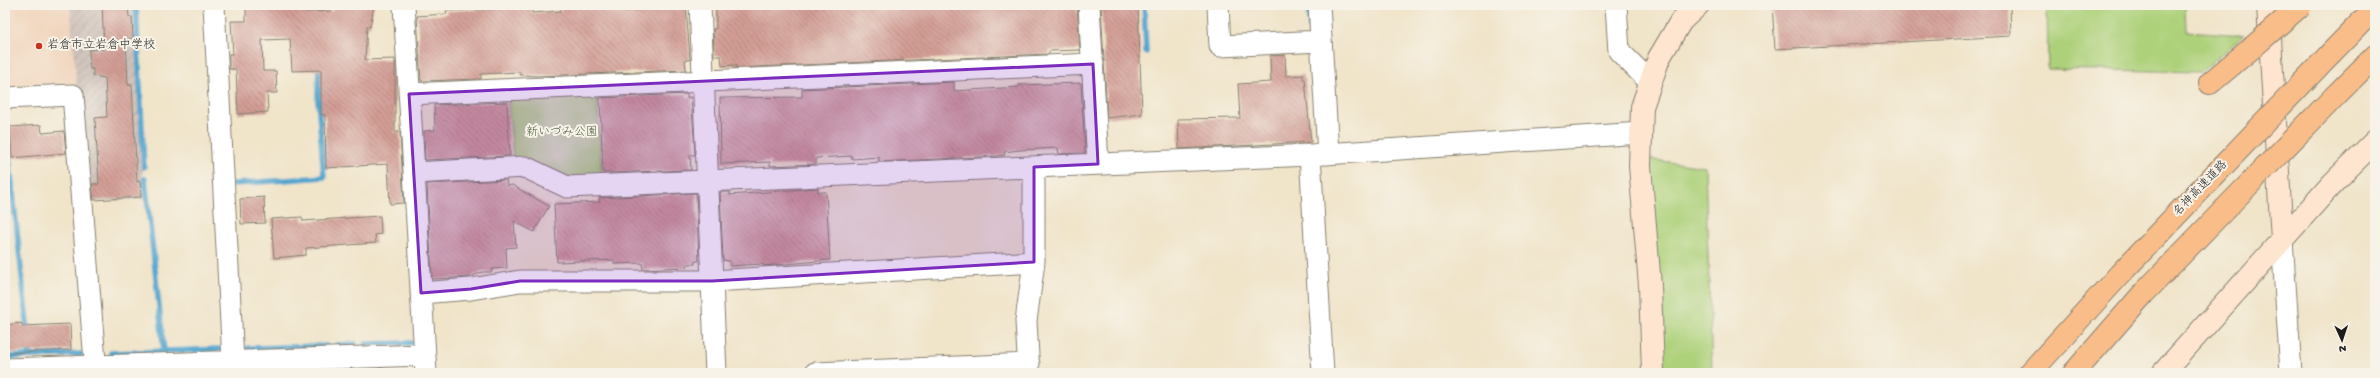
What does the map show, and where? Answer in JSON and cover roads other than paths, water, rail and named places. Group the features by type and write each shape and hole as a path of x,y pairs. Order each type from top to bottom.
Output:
{"highway":[{"path":"2210,83 2301,5"},
{"name":"名神高速道路","path":"2030,373 2120,274 2375,8"},
{"path":"2074,373 2143,294 2375,56"}],"street":[{"path":"214,5 233,361"},
{"path":"5,369 96,369 233,361 425,364 404,5"},
{"path":"700,5 716,373"},
{"path":"1089,5 1098,164"},
{"path":"1218,5 1220,46 1321,41"},
{"path":"1319,5 1321,41 1319,155 1323,373"},
{"path":"1616,5 1619,51 1651,82"},
{"path":"1653,373 1650,286 1640,166 1642,107 1662,52 1681,22 1698,5"},
{"path":"2268,5 2291,373"},
{"path":"409,94 1093,64"},
{"path":"5,98 73,95 96,369"},
{"path":"414,173 525,168 567,186 1319,155 1641,133"},
{"path":"2163,373 2332,184 2375,140"},
{"path":"815,373 1029,369 1026,321 1034,262 1034,167"},
{"path":"421,293 471,290 520,281 712,281 1034,262"}],"waterway":[{"path":"136,5 144,167"},
{"path":"321,18 322,5"},
{"path":"1144,5 1146,52"},
{"path":"1308,5 1310,27"},
{"path":"233,184 324,177 318,100 319,63"},
{"path":"5,119 28,332"},
{"path":"145,179 164,351"},
{"path":"366,344 411,343"},
{"path":"337,345 355,344"},
{"path":"29,346 30,356"},
{"path":"248,348 326,346"},
{"path":"111,353 221,349"},
{"path":"5,357 81,354"}],"place":[{"name":"岩倉市立岩倉中学校","path":"39,46"}],"park label":[{"name":"新いづみ公園","path":"562,133"}]}
